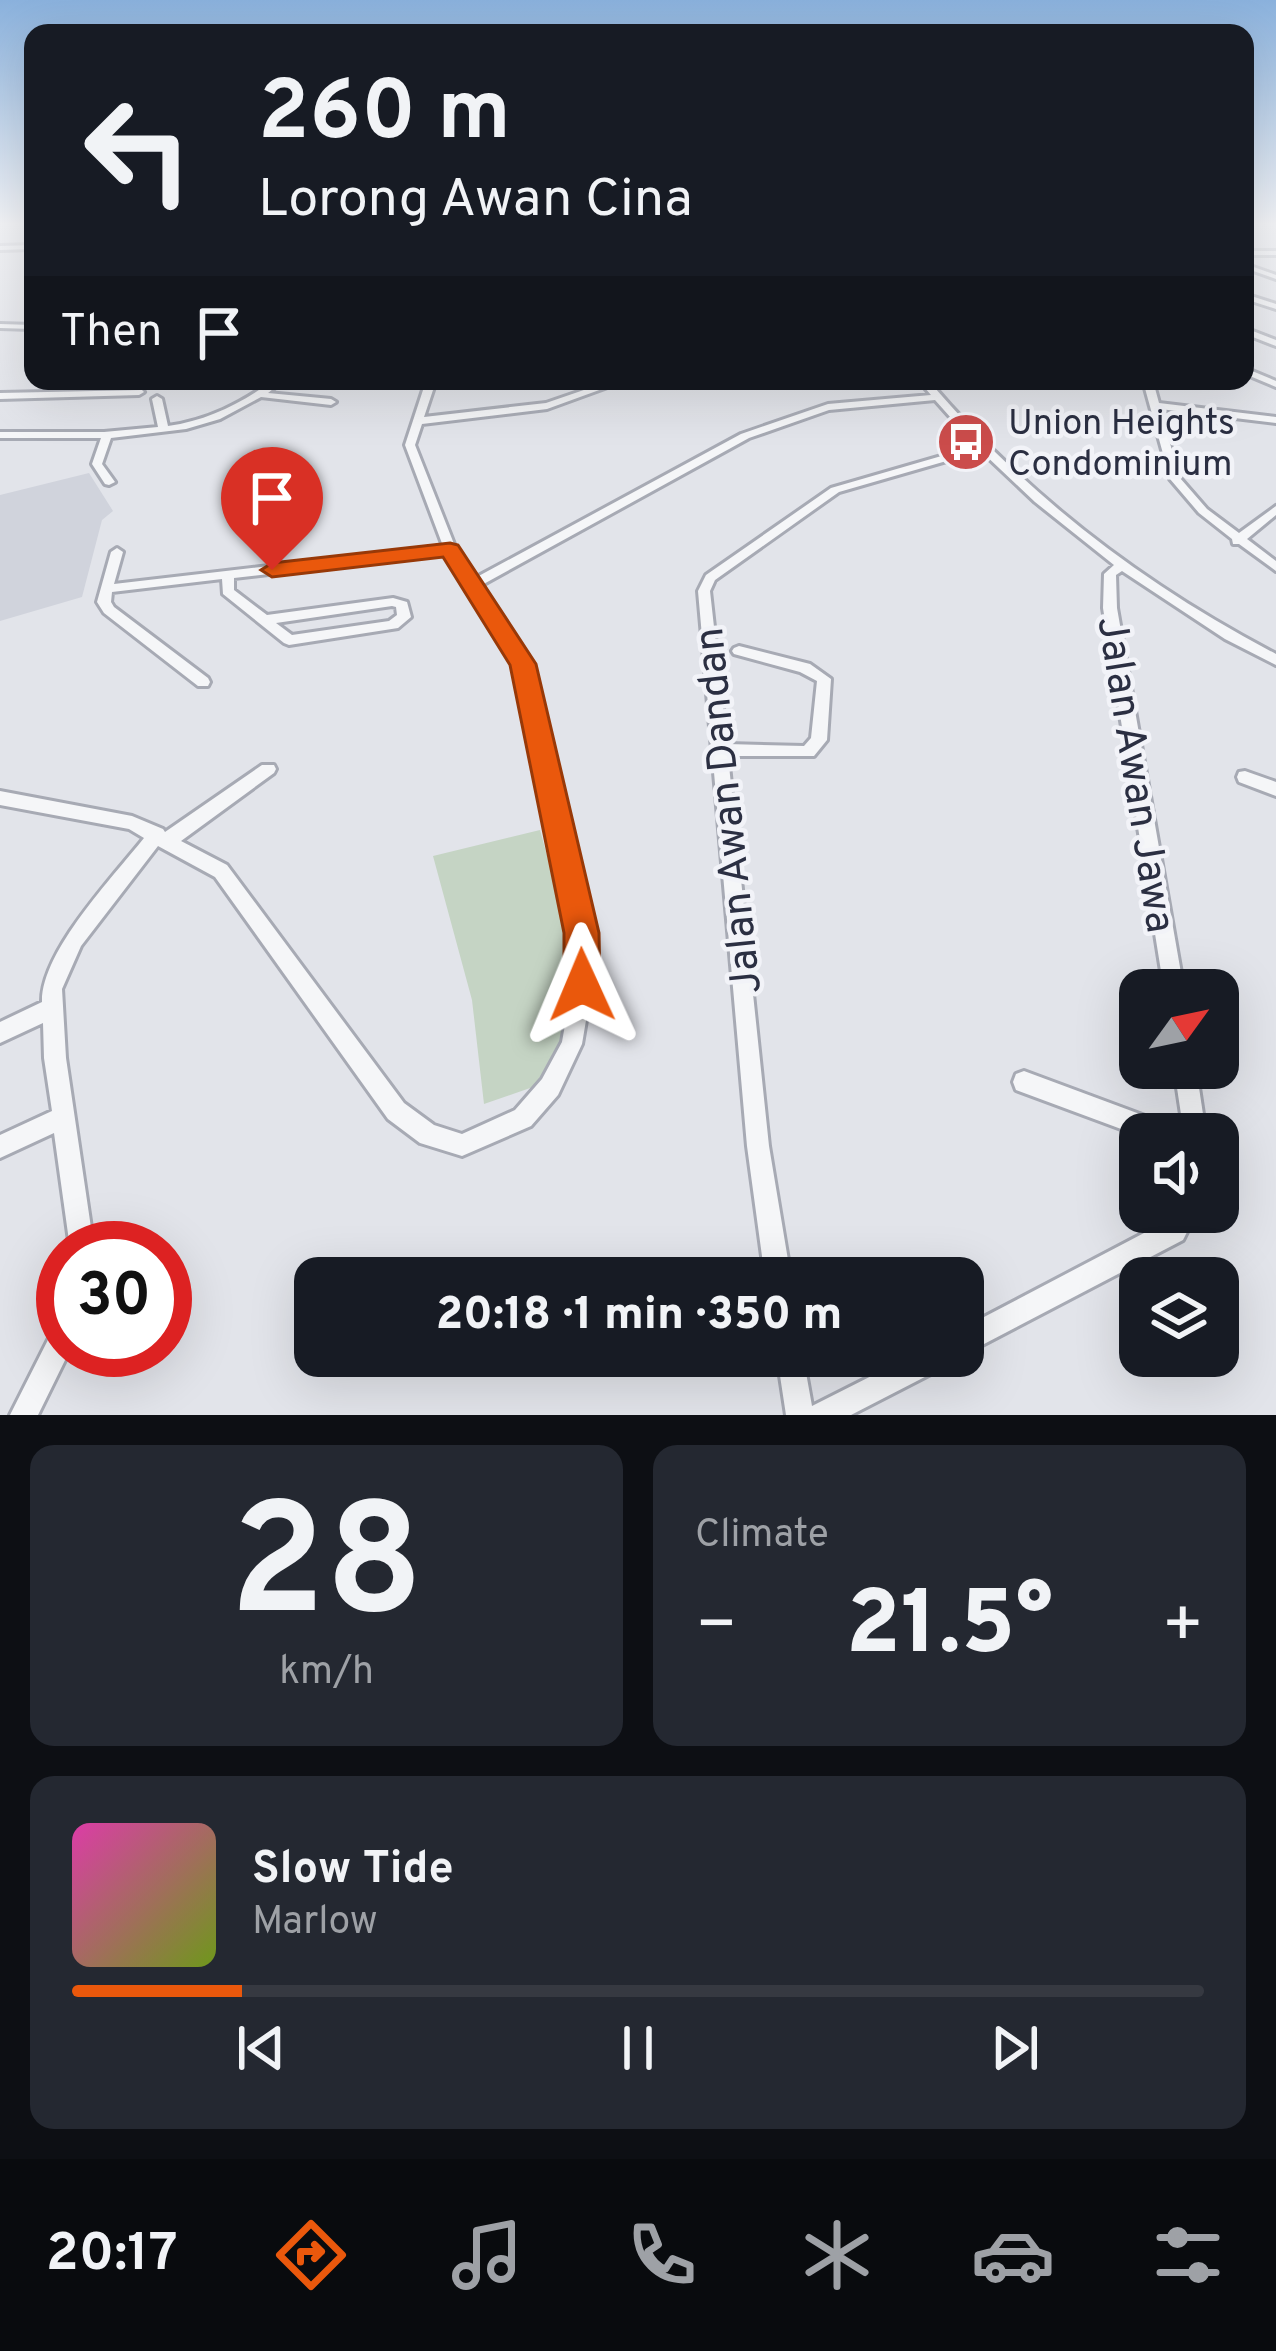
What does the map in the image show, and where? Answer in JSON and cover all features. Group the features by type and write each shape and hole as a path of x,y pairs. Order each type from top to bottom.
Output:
{"street":[{"path":"0,435 164,430 218,417 268,390"},
{"path":"0,798 132,823 221,871 396,1111 428,1135 462,1145 524,1118 550,1087 572,1044 582,985 582,933 523,664 450,549 410,445 428,390"},
{"path":"418,421 547,406 582,390"},
{"path":"931,390 982,447 1122,565 1205,622 1276,660"},
{"path":"1150,390 1175,479 1237,541 1276,567"},
{"path":"0,396 139,392"},
{"path":"263,394 331,402"},
{"path":"473,584 760,430 841,404 937,397"},
{"path":"157,399 164,430"},
{"path":"1154,405 1276,420"},
{"path":"108,433 97,464 109,482"},
{"name":"Jalan Awan Dandan","path":"775,1257 758,1145 704,591 710,578 835,490 982,447"},
{"path":"1237,541 1276,509"},
{"path":"106,589 450,549"},
{"path":"117,552 104,602 203,682"},
{"name":"Jalan Awan Jawa","path":"1122,565 1109,574 1110,608 1170,969"},
{"path":"228,575 228,590 264,620 289,640 393,625 404,616 402,605 393,602 264,620"},
{"path":"721,750 808,752 819,740 824,679 805,668 739,651"},
{"path":"78,1221 52,988 74,940 163,837 268,769"},
{"path":"1245,777 1276,789"},
{"path":"0,1033 52,1008"},
{"path":"1024,1082 1119,1117"},
{"path":"0,1147 64,1117"},
{"path":"984,1331 1170,1233"},
{"path":"24,1415 43,1377"},
{"path":"794,1377 800,1415"},
{"path":"822,1415 897,1377"}],"shaded area":[{"path":"89,473 113,511 102,520 82,597 0,621 0,495"}],"green space":[{"path":"540,830 572,946 561,1048 533,1087 484,1104 472,1000 433,856"}],"place":[{"name":"Union Heights Condominium","path":"966,442"}],"route":[{"path":"272,570 450,549 523,664 582,933 582,985"}]}
